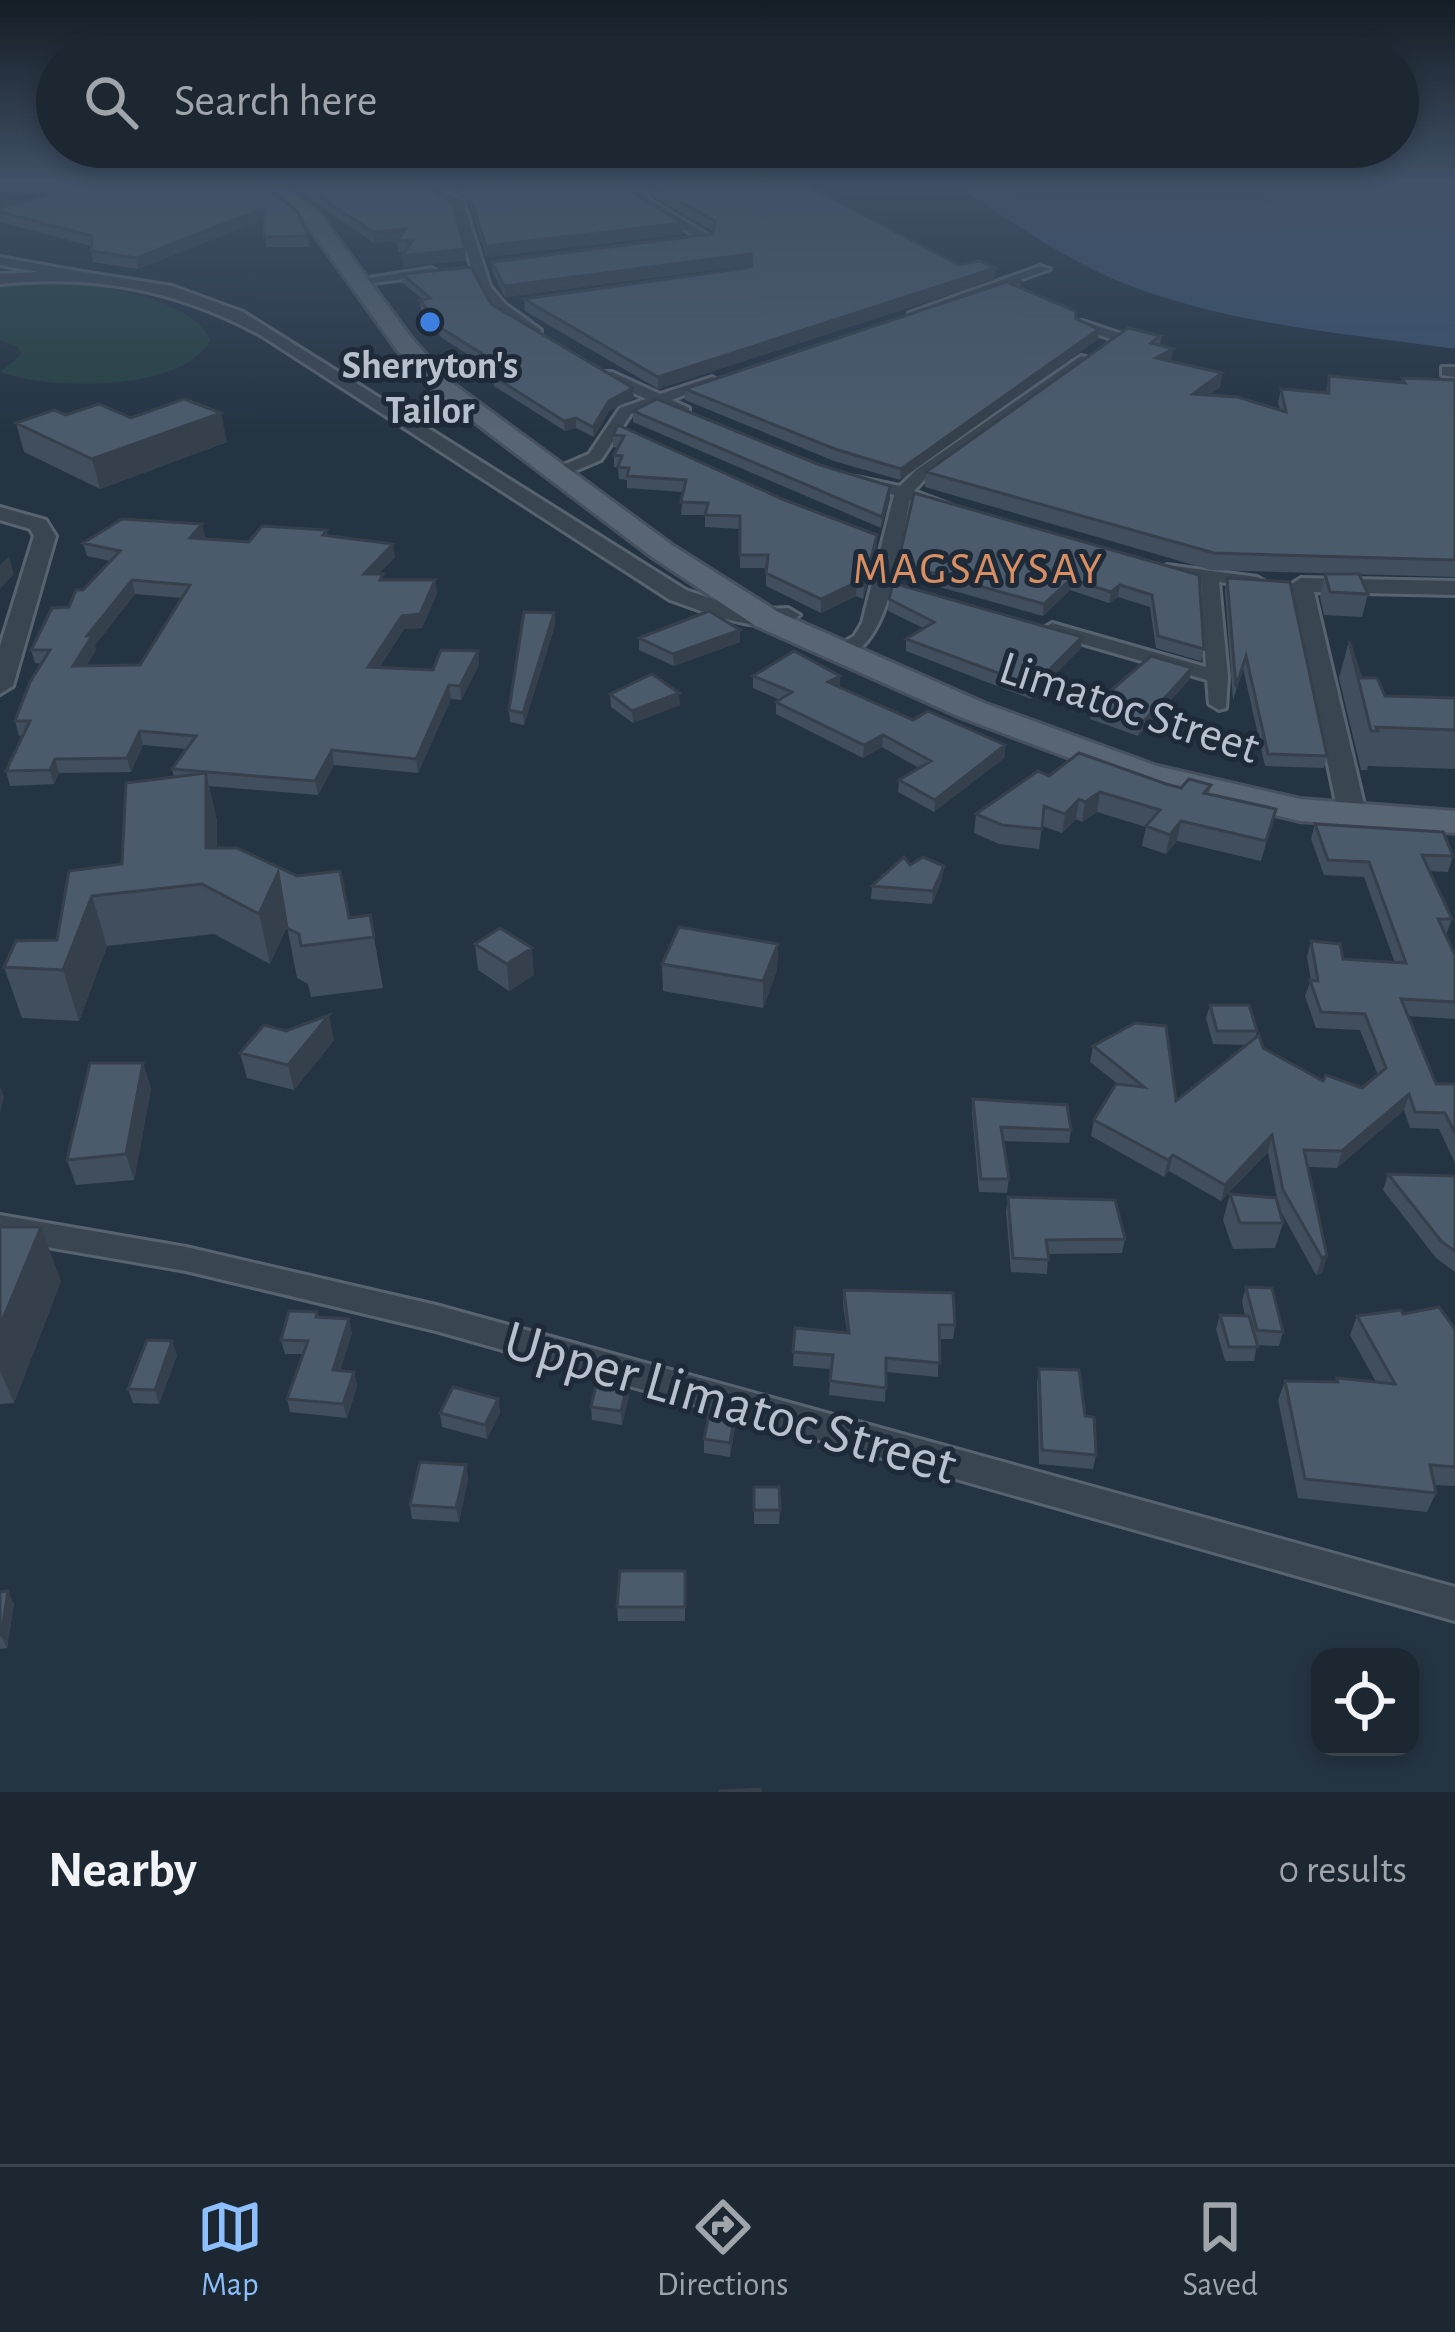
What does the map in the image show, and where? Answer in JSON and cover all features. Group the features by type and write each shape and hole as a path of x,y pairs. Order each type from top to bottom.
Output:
{"main road":[{"path":"354,265 368,280"},
{"path":"360,265 368,280"},
{"name":"Limatoc Street","path":"368,280 444,388 787,622 1129,769 1218,794 1455,822"},
{"name":"Limatoc Street","path":"1351,808 1455,804"}],"street":[{"path":"8,265 170,289 232,312 667,589 723,613 787,622"},
{"path":"368,280 498,265"},
{"path":"476,267 484,287 500,306 549,340"},
{"path":"898,319 1044,269"},
{"path":"0,279 76,275"},
{"path":"500,306 522,303"},
{"path":"845,650 872,623 903,494 922,473 1118,337 1083,325"},
{"path":"586,363 697,417"},
{"path":"566,471 595,457 621,427 625,411 736,374"},
{"path":"846,475 963,511"},
{"path":"0,513 38,525 45,536 0,686"},
{"path":"871,535 891,543"},
{"path":"1140,562 1210,579 1455,588"},
{"path":"1210,579 1220,704"},
{"path":"882,581 904,587"},
{"path":"1301,585 1351,808"},
{"path":"1034,624 1218,677"},
{"name":"Upper Limatoc Street","path":"0,1227 186,1259 436,1318 1455,1604"}],"green space":[{"path":"52,280 115,289 164,304 201,326 210,340 195,357 172,370 112,383 49,382 0,372 22,354 18,347 0,340 0,285"}],"water":[{"path":"1083,265 1455,265 1455,349 1210,310 1131,286"}],"building":[{"path":"493,265 669,265 504,286"},
{"path":"752,266 995,268 658,377 524,299"},
{"path":"471,267 491,304 633,388 609,401 593,427 576,418 564,421 493,376 511,372 441,328 420,300 430,298 402,274"},
{"path":"1015,279 1021,282 1009,283 1075,311 1076,319 1099,329 901,469 835,449 685,389"},
{"path":"1128,328 1161,336 1151,343 1173,349 1156,358 1222,373 1193,394 1238,397 1286,412 1281,389 1329,393 1329,376 1405,383 1402,378 1455,380 1455,560 1214,553 926,472"},
{"path":"184,399 221,413 92,459 16,423 54,410 66,415 99,404 131,418"},
{"path":"657,399 820,465 890,486 882,517 633,411"},
{"path":"618,425 782,499 877,535 864,586 857,582 821,599 766,573 768,555 740,555 740,516 705,515 708,503 681,502 686,480 627,476 629,468 618,467 622,456 614,455 624,436 613,435"},
{"path":"914,493 1199,575 1204,649 1158,636 1152,595 1120,585 1111,592 1071,579 1044,604 898,563"},
{"path":"122,519 202,524 190,538 249,542 262,526 327,530 323,535 393,544 364,574 383,574 380,580 435,580 420,614 402,616 368,667 433,670 441,650 478,651 460,686 449,685 416,759 332,750 315,781 172,769 196,736 140,731 127,758 55,759 50,770 6,771 30,721 15,721 30,682 50,650 31,650 52,608 69,607 76,590 83,590 120,551 83,543","holes":["132,580 190,585 140,665 73,666 92,636 87,636"]},
{"path":"1325,574 1359,574 1368,594 1330,592"},
{"path":"1227,578 1290,582 1327,756 1268,754 1246,656 1236,687"},
{"path":"893,583 1082,637 1033,686 906,639 934,622 889,599"},
{"path":"709,611 740,630 673,654 639,638"},
{"path":"524,612 554,613 523,713 509,710"},
{"path":"1349,641 1361,678 1377,678 1385,696 1455,698 1455,730 1376,727 1378,731 1371,731"},
{"path":"794,651 840,676 828,682 913,720 928,711 1005,745 935,800 899,780 931,761 883,735 864,745 776,702 792,692 753,676"},
{"path":"1151,656 1192,668 1141,724 1092,707"},
{"path":"652,674 679,693 632,711 610,694"},
{"path":"1079,753 1166,784 1181,788 1189,779 1211,785 1204,793 1276,809 1266,841 1181,821 1170,835 1146,826 1160,810 1100,792 1085,802 1079,799 1065,814 1044,806 1042,829 1002,825 976,814 1038,771 1049,776"},
{"path":"206,773 206,848 237,848 297,876 340,871 349,918 370,915 374,937 301,946 299,934 287,928 278,873 259,914 202,884 92,896 63,970 4,967 16,941 57,940 69,871 122,864 126,783"},
{"path":"1315,824 1443,832 1453,856 1422,855 1452,919 1438,919 1455,955 1455,1002 1401,999 1436,1084 1455,1084 1455,1133 1445,1113 1415,1112 1409,1094 1342,1151 1304,1150 1327,1256 1322,1258 1283,1190 1272,1135 1225,1185 1173,1155 1168,1160 1094,1120 1116,1084 1144,1087 1093,1046 1135,1023 1166,1026 1176,1101 1259,1035 1263,1048 1323,1081 1326,1075 1362,1088 1386,1068 1365,1014 1321,1012 1310,980 1318,981 1311,941 1340,944 1343,959 1406,963 1369,862 1328,860"},
{"path":"904,857 910,865 923,857 944,866 933,891 872,886"},
{"path":"679,927 778,944 763,981 662,964"},
{"path":"500,928 532,948 507,964 475,944"},
{"path":"1210,1005 1249,1005 1257,1031 1217,1031"},
{"path":"329,1015 288,1065 240,1053 264,1025 286,1031"},
{"path":"90,1063 143,1063 126,1154 67,1160"},
{"path":"973,1099 1067,1105 1071,1130 1001,1127 1009,1179 981,1179"},
{"path":"1388,1174 1455,1176 1455,1251 1442,1242"},
{"path":"1230,1194 1276,1198 1283,1223 1240,1223"},
{"path":"1008,1197 1115,1200 1125,1239 1046,1240 1049,1260 1013,1258"},
{"path":"0,1227 41,1227 0,1326"},
{"path":"1246,1287 1272,1288 1283,1332 1257,1330"},
{"path":"844,1290 953,1293 955,1325 939,1325 940,1363 886,1358 886,1388 830,1381 833,1355 793,1352 795,1328 849,1333"},
{"path":"1439,1307 1455,1329 1455,1467 1430,1465 1436,1493 1305,1479 1285,1381 1338,1382 1337,1378 1395,1384 1357,1316"},
{"path":"289,1311 349,1319 333,1370 354,1372 343,1404 287,1399 308,1341 281,1340"},
{"path":"1220,1315 1249,1316 1258,1347 1229,1347"},
{"path":"147,1340 172,1341 155,1390 128,1389"},
{"path":"1039,1369 1079,1370 1085,1416 1094,1417 1096,1455 1042,1450"},
{"path":"598,1378 628,1382 621,1411 591,1407"},
{"path":"453,1387 498,1399 485,1425 440,1413"},
{"path":"710,1409 735,1413 730,1443 704,1439"},
{"path":"420,1462 466,1465 456,1508 410,1505"},
{"path":"754,1487 779,1487 780,1510 754,1510"},
{"path":"620,1571 685,1571 685,1607 617,1607"},
{"path":"8,1591 1,1635 0,1635 0,1592"}],"place":[{"name":"Sherryton's Tailor","path":"430,322"}],"district":[{"name":"MAGSAYSAY","path":"979,567"}]}
